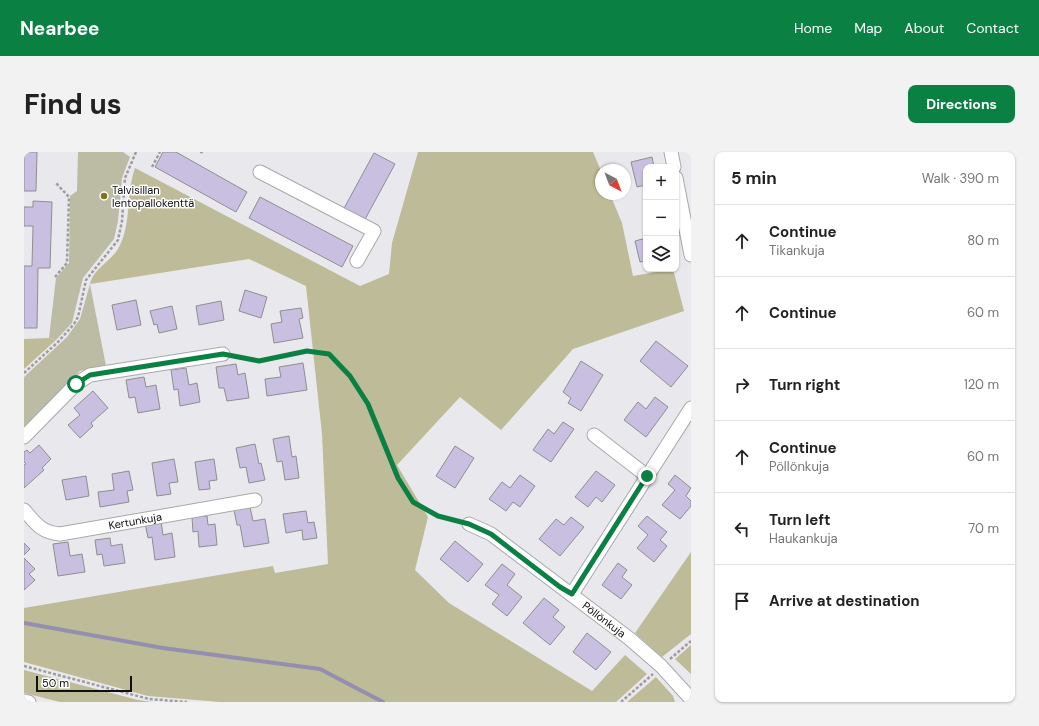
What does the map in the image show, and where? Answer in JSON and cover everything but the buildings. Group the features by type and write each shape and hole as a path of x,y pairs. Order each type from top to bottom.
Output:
{"street":[{"path":"671,152 673,164"},
{"path":"260,172 374,232 358,261"},
{"path":"679,193 691,255"},
{"path":"24,437 76,384 90,375 223,354"},
{"path":"572,594 691,408"},
{"path":"594,435 647,476"},
{"name":"Kertunkuja","path":"24,510 39,527 48,533 60,534 255,500"},
{"name":"Pöllönkuja","path":"469,524 491,534 630,639 661,666 691,699"},
{"path":"24,701 29,702"}],"path":[{"path":"24,373 58,342 74,324 78,317 86,280 118,240 122,221 125,178 136,152"},
{"path":"152,167 160,152"},
{"path":"200,152 205,152"},
{"path":"55,182 68,196 67,263 55,276"},
{"path":"223,354 259,361 307,351 329,354 350,376 368,404 398,478 413,502 438,516 469,524"},
{"path":"24,666 149,699 187,702"}],"green space":[{"path":"78,152 123,152 130,157 122,178 118,221 114,239 83,278 72,323 56,340 49,338 56,278 69,263 70,196 77,191"},
{"path":"90,284 106,366 80,371 24,429 24,377 67,337 80,319"}],"shaded area":[{"path":"418,152 593,152 598,164 595,164 595,200 612,200 622,223 633,276 656,272 674,272 684,311 573,349 501,430 460,397 397,465 428,517 415,570 449,603 592,691 625,655 647,674 616,702 220,702 148,696 24,662 24,608 273,566 275,573 328,564 322,434 306,286 249,259 90,284 98,270 115,254 122,240 135,168 360,286 389,274 392,243"},
{"path":"49,338 56,340 24,369 24,339"},
{"path":"691,552 691,634 662,657 635,633"},
{"path":"691,645 691,674 675,659"},
{"path":"24,670 138,700 152,702 60,702 24,693"},
{"path":"656,677 673,696 675,702 627,702"}],"waterway":[{"path":"24,623 163,648 320,669 383,702"}],"place":[{"name":"Talvisillan lentopallokenttä","path":"104,196"}],"route":[{"path":"76,384 90,375 223,354 259,361 307,351 329,354 350,376 368,404 398,478 413,502 438,516 469,524 491,534 560,587 572,594 647,476"}]}
